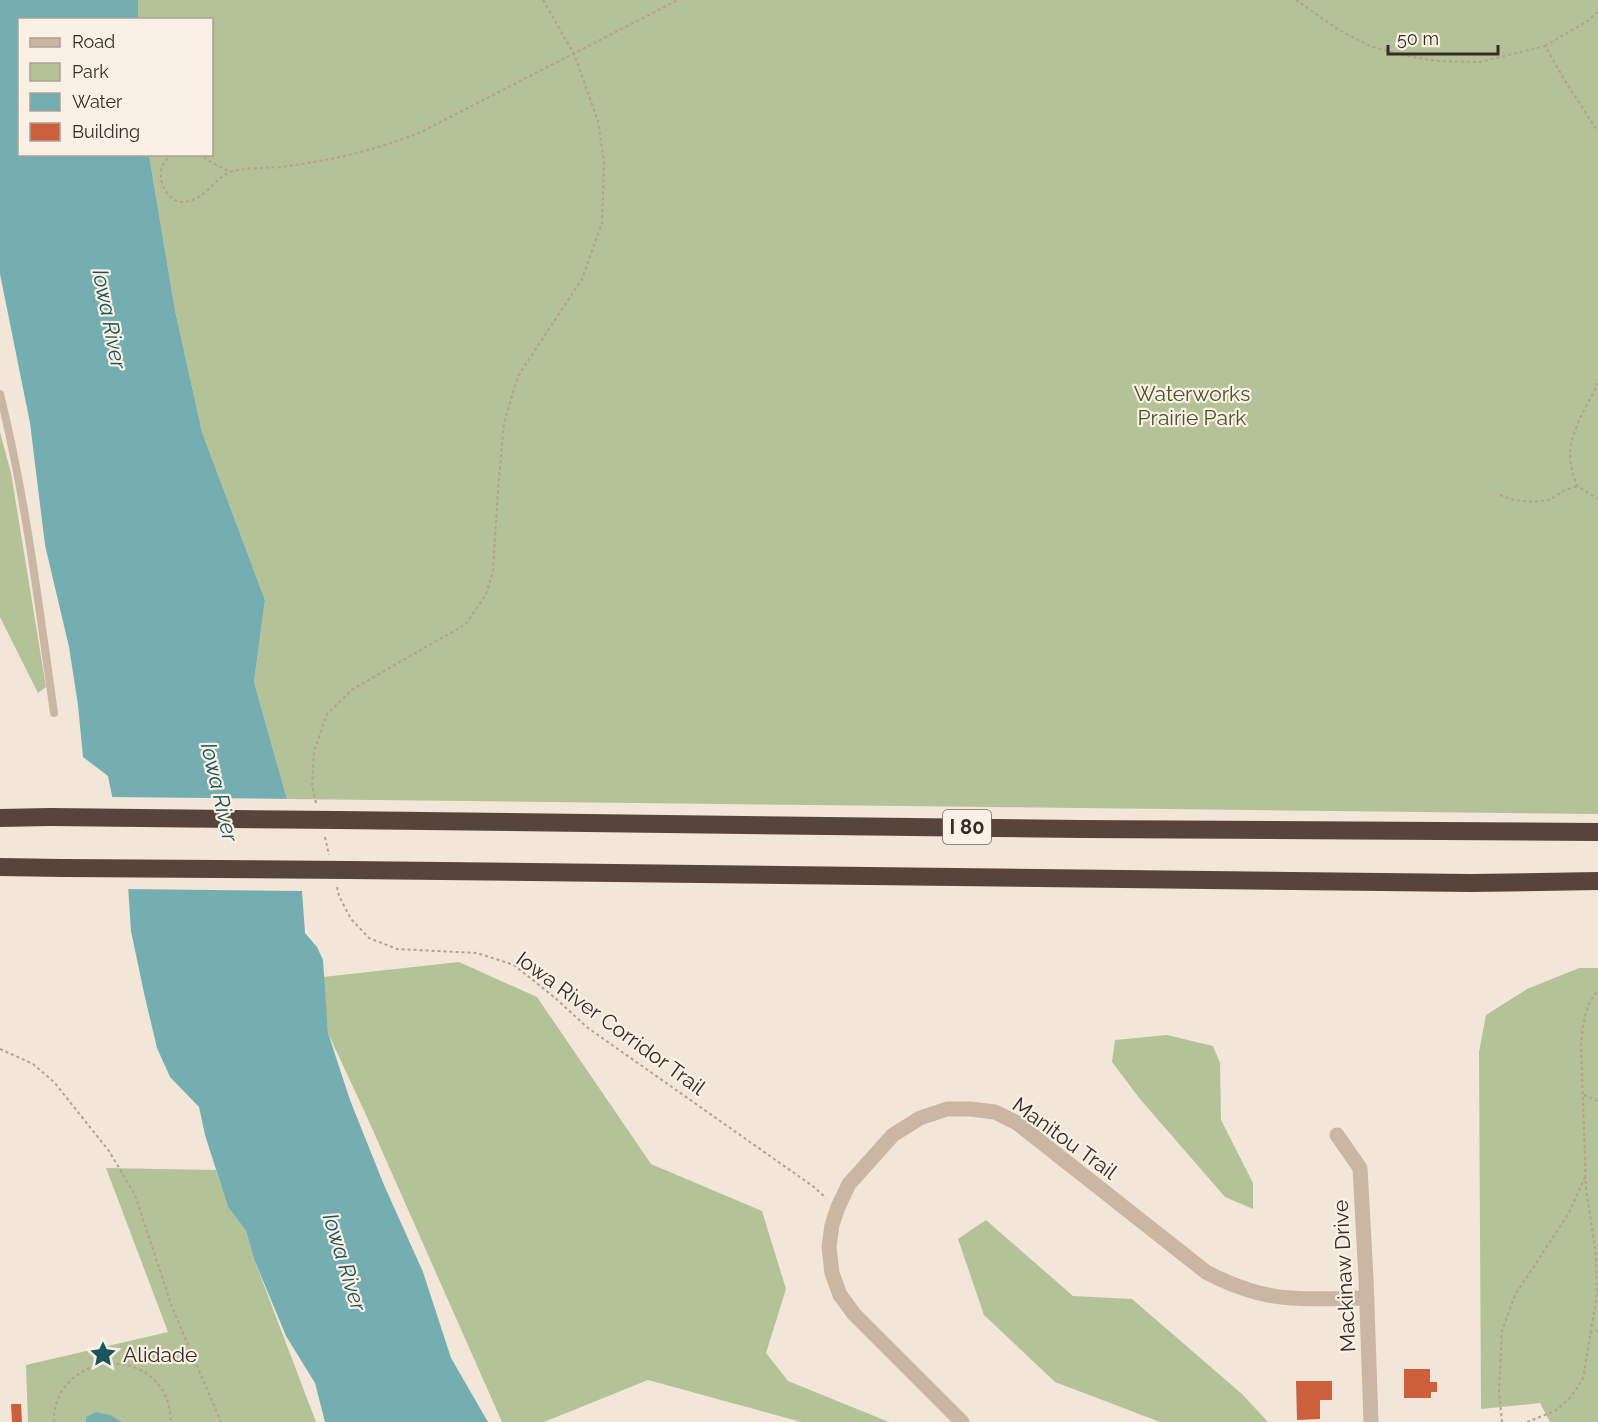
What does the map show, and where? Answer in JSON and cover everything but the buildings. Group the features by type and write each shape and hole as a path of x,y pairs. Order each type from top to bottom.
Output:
{"highway":[{"name":"I 80","path":"0,818 330,825 1598,832"},
{"path":"0,867 1471,883 1598,881"}],"street":[{"name":"Manitou Trail","path":"962,1422 854,1314 840,1295 832,1274 829,1247 832,1225 849,1184 893,1135 920,1118 947,1109 995,1112 1017,1123 1206,1272 1234,1286 1260,1294 1293,1298 1367,1298"},
{"name":"Mackinaw Drive","path":"1337,1135 1360,1168 1371,1422"}],"lane":[{"path":"0,394 8,424 35,574 54,713"}],"path":[{"path":"318,810 312,785 314,752 327,714 353,689 466,624 486,594 493,571 504,423 518,376 582,279 602,223 604,162 598,121 574,54 543,0"},
{"path":"202,156 230,172 328,159 402,140 678,0"},
{"path":"1296,0 1339,30 1370,46 1437,61 1480,62 1545,46 1589,20 1598,12"},
{"path":"1545,46 1598,132"},
{"path":"170,156 162,165 161,176 164,189 172,199 182,203 198,199 230,172"},
{"path":"1598,384 1574,434 1570,453 1571,469 1577,486 1598,499"},
{"path":"1500,495 1514,500 1534,502 1550,500 1563,491 1577,486"},
{"path":"330,825 331,863"},
{"name":"Iowa River Corridor Trail","path":"336,885 351,919 369,938 397,949 477,953 514,965 588,1028 814,1187 838,1207"},
{"path":"1527,1422 1555,1411 1570,1398 1582,1379 1597,1294 1596,1255 1586,1188 1581,1045 1583,1022 1592,998 1598,991"},
{"path":"0,1050 33,1064 54,1082 109,1151 135,1195 172,1307 221,1422"},
{"path":"1583,1094 1598,1101"},
{"path":"1502,1422 1499,1392 1502,1331 1515,1295 1569,1213 1586,1175"},
{"path":"1590,1333 1598,1330"},
{"path":"54,1422 58,1396 71,1380 93,1366 116,1363 139,1370 157,1383 167,1400 171,1422"},
{"path":"1538,1418 1539,1422"}],"green space":[{"name":"Waterworks Prairie Park","path":"138,0 1598,0 1598,814 287,799 254,682 265,600 202,432 175,310 149,156 213,156 213,18 138,18"},
{"path":"0,432 11,473 46,687 38,693 0,617"},
{"path":"459,962 537,997 651,1164 762,1211 786,1289 766,1353 788,1381 889,1422 801,1422 648,1380 544,1422 502,1422 328,1033 323,977"},
{"path":"1579,968 1598,968 1598,1422 1550,1422 1540,1403 1481,1409 1479,1052 1486,1015 1527,989"},
{"path":"1167,1035 1213,1046 1220,1063 1221,1120 1253,1183 1253,1209 1225,1197 1140,1099 1112,1062 1115,1040"},
{"path":"106,1168 216,1170 228,1207 246,1231 254,1259 316,1422 28,1422 26,1365 168,1332"},
{"path":"986,1220 1073,1296 1132,1299 1242,1394 1268,1422 1160,1422 1055,1382 984,1315 958,1239"}],"water":[{"name":"Iowa River","path":"0,0 138,0 138,18 18,18 18,156 149,156 175,310 202,432 265,600 254,682 287,799 302,891 305,933 317,947 323,960 328,1033 350,1100 384,1185 423,1272 451,1358 488,1422 325,1422 315,1383 286,1336 254,1259 246,1231 228,1207 205,1135 199,1107 170,1077 157,1048 131,931 127,870 108,776 83,757 69,647 45,545 30,423 0,274"},
{"path":"96,1412 110,1415 122,1422 86,1422 86,1417"}],"pier":[{"path":"109,797 290,799 305,891 124,889 124,871"}],"place":[{"name":"Alidade","path":"103,1354"}]}
